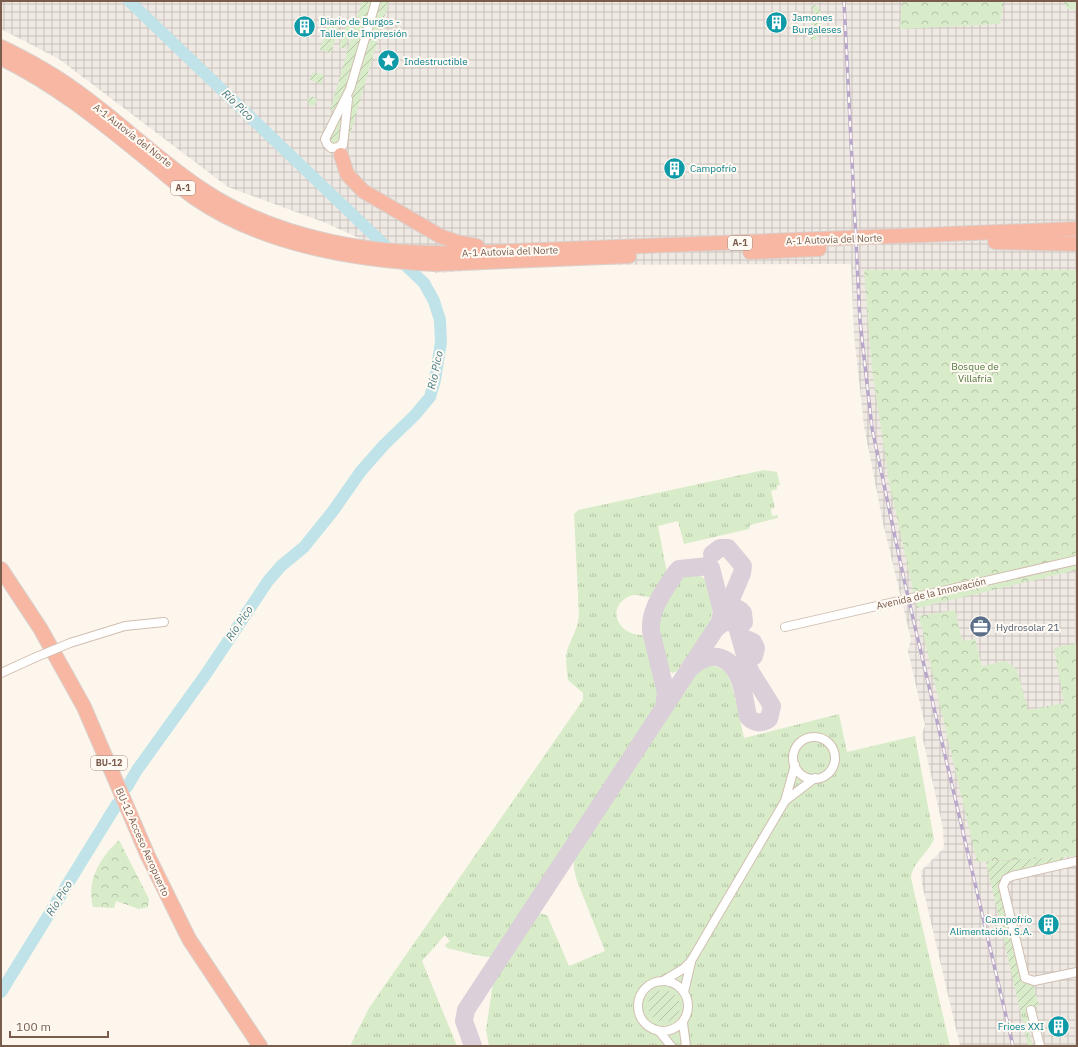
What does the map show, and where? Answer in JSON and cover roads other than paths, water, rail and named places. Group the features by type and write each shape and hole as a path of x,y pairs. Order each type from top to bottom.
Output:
{"highway":[{"name":"A-1 Autovía del Norte","path":"1,47 39,67 79,92 200,189 244,213 285,228 335,242 404,252 463,253 1077,229"},
{"name":"A-1 Autovía del Norte","path":"1,58 41,80 70,100 195,198 231,219 274,236 320,249 391,262 435,264 1077,239"},
{"path":"342,148 347,174 363,191 449,240 477,246 609,243 635,246"},
{"path":"980,233 992,228 1077,224"},
{"name":"A-1","path":"995,242 1077,244"},
{"name":"BU-12 Acceso Aeropuerto","path":"1,569 40,628 84,707 148,856 189,938 260,1046"}],"street":[{"path":"350,89 325,138 326,144 331,148 342,148 350,89 376,1"},
{"name":"Avenida de la Innovación","path":"785,627 1077,560"},
{"path":"1,673 70,643 125,626 164,622"},
{"path":"786,801 816,778 826,775 834,764 834,750 825,740 812,737 800,743 793,755 795,765 801,774 806,777 816,778"},
{"path":"671,1046 659,1031 645,1024 638,1009 639,1001 647,987 663,981 683,969 691,961 786,801 795,765"},
{"path":"1077,861 1012,876 1006,879 1004,886 1025,978 1034,981 1077,972"},
{"path":"659,1031 668,1031 676,1028 682,1023 689,1007 684,992 691,961"},
{"path":"663,981 674,984 684,992"},
{"path":"1031,1010 1040,1046"},
{"path":"682,1023 686,1046"}],"waterway":[{"name":"Río Pico","path":"127,787 137,770 206,674 268,581 281,566 304,547 333,511 361,471 384,445 415,415 430,397 435,380 441,342 440,320 434,301 424,283 129,1"},
{"name":"Río Pico","path":"1,992 117,804"}],"railway":[{"path":"844,1 860,321 872,428 905,584 1013,1046"}],"place":[{"name":"Jamones Burgaleses","path":"777,23"},
{"name":"Diario de Burgos - Taller de Impresión","path":"304,27"},
{"name":"Indestructible","path":"389,61"},
{"name":"Campofrío","path":"675,168"},
{"name":"Hydrosolar 21","path":"981,627"},
{"name":"Campofrío Alimentación, S.A.","path":"1048,925"},
{"name":"Frioes XXI","path":"1059,1026"}],"park label":[{"name":"Bosque de Villafría","path":"975,372"}]}
